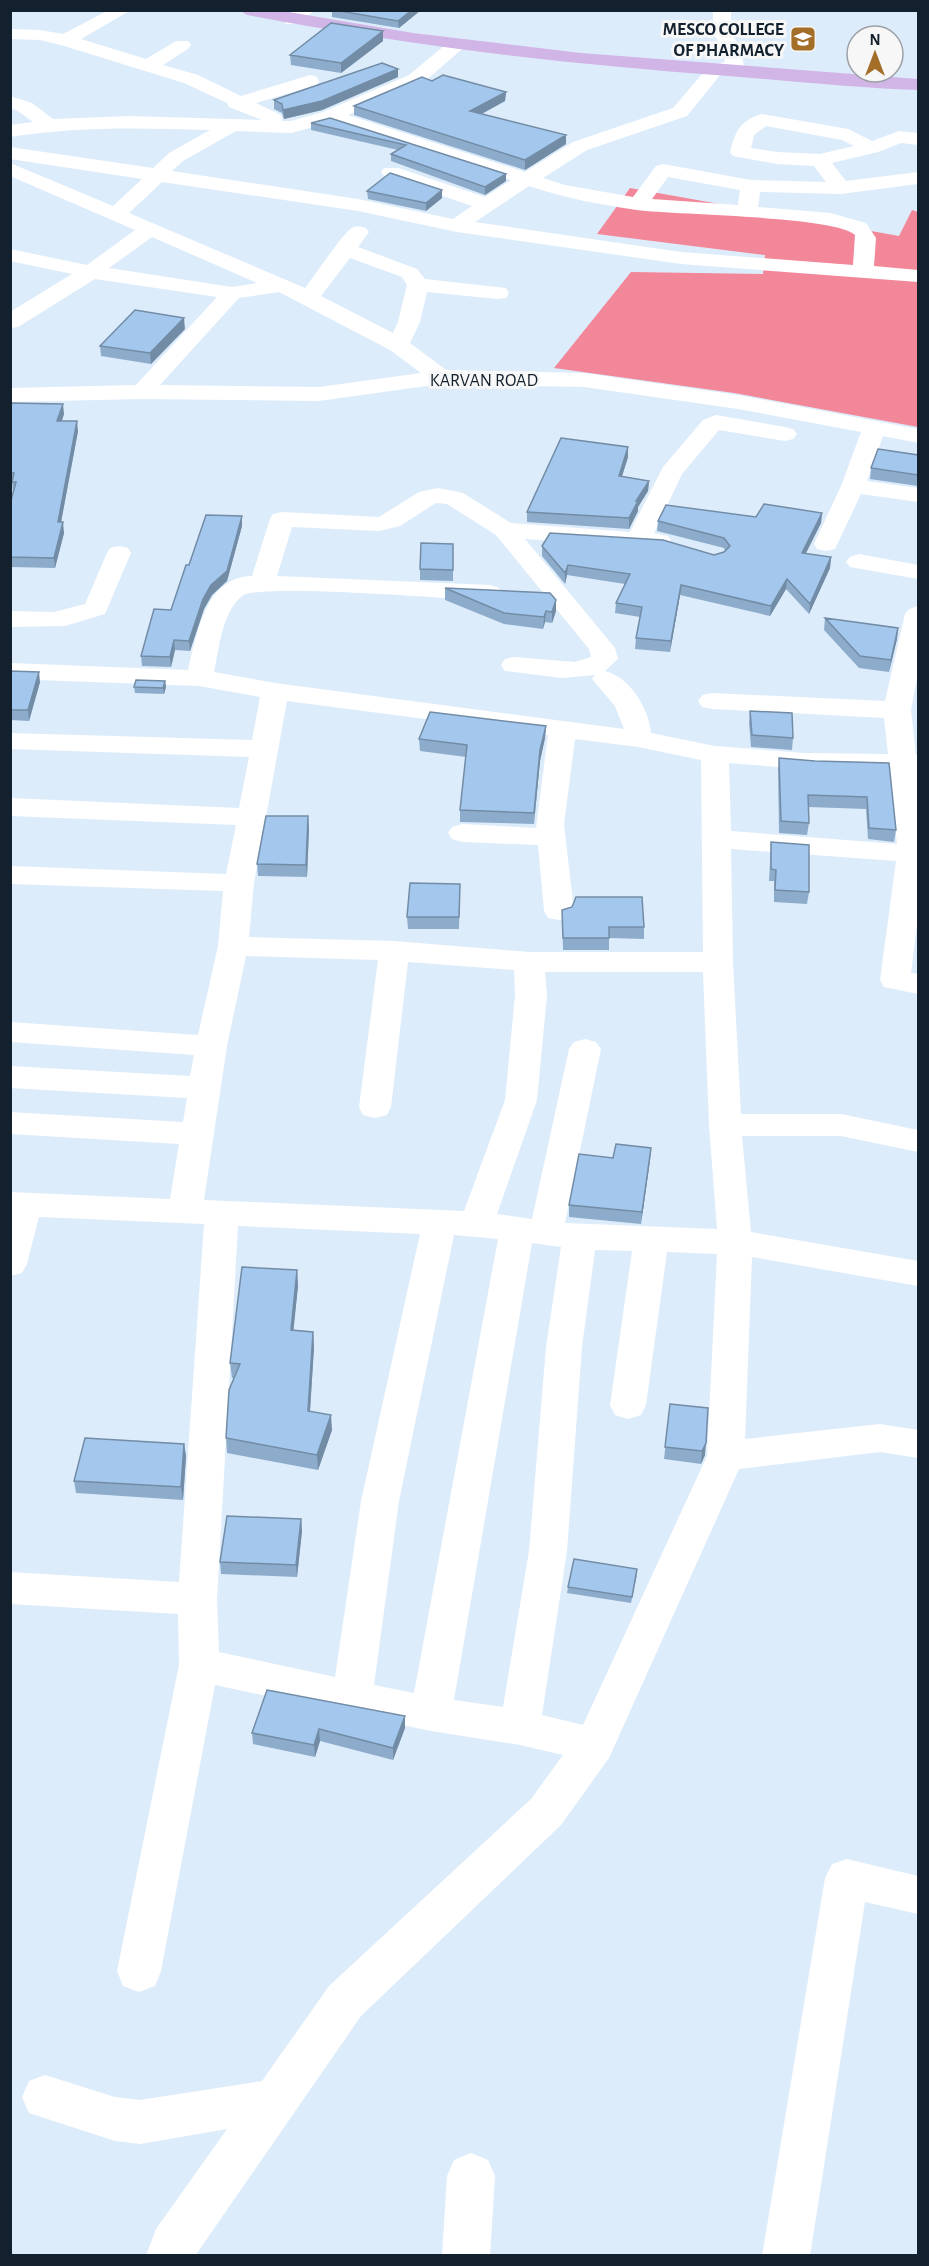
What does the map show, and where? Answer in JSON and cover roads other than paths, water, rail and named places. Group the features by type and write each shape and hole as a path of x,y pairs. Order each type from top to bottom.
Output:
{"main road":[{"path":"247,11 300,15 456,45 715,70 918,85"}],"street":[{"path":"64,40 123,10"},
{"path":"457,226 487,204 580,146 680,111 715,70 735,66 731,46 722,34 722,10"},
{"path":"10,34 40,35 64,40 150,65 191,79 237,103 292,127"},
{"path":"150,65 182,45"},
{"path":"10,131 49,125 130,122 292,127 330,116 416,79 456,45"},
{"path":"174,91 191,79"},
{"path":"237,103 310,81"},
{"path":"10,102 25,107 49,125"},
{"path":"130,122 156,104"},
{"path":"330,116 561,190 638,204 841,220 861,227 866,235 863,272"},
{"path":"871,148 848,135 762,120 745,132 740,152 777,158 820,160 871,148 899,137 918,138"},
{"path":"115,215 155,175 197,143 235,124"},
{"path":"309,297 344,249 368,208 390,158 419,143"},
{"path":"820,160 841,188"},
{"path":"12,167 155,175 368,208 457,226 681,258 918,276"},
{"path":"12,167 115,215 309,297 398,345 441,377"},
{"path":"638,204 663,170 751,186 841,188 918,178"},
{"path":"380,181 487,204"},
{"path":"747,212 751,186"},
{"path":"10,321 91,272 150,229"},
{"path":"344,249 410,273 418,285 409,322 398,345"},
{"path":"15,261 232,293 282,285"},
{"path":"418,285 498,293"},
{"path":"142,392 232,293"},
{"name":"KARVAN ROAD","path":"10,395 142,392 319,394 441,377 584,380 738,402 918,436"},
{"path":"639,539 670,472 716,422 837,443 869,428"},
{"path":"826,544 853,486 869,428"},
{"path":"853,486 918,495"},
{"path":"262,584 282,519 379,524 391,521 421,500 438,495 454,498 505,530 602,648 605,659 598,666 582,671 514,665"},
{"path":"505,530 664,541 684,547"},
{"path":"10,619 59,621 77,618 96,609 119,553"},
{"path":"859,562 918,572"},
{"path":"199,678 214,618 230,592 242,584 557,595"},
{"path":"918,614 897,710 911,764 915,854 895,980 918,984"},
{"path":"10,671 199,678 275,691 638,739 715,754 804,761 911,764"},
{"path":"606,679 622,693 635,714 638,739"},
{"path":"139,1971 199,1665 197,1599 203,1213 197,1134 211,1046 233,946 239,883 275,691"},
{"path":"712,700 897,710"},
{"path":"559,911 550,824 562,730"},
{"path":"10,741 264,749"},
{"path":"170,2256 173,2246 345,2001 546,1812 594,1745 726,1456 735,1242 725,1125 718,962 715,754"},
{"path":"10,807 252,817"},
{"path":"462,833 551,837"},
{"path":"716,839 915,854"},
{"path":"10,875 239,883"},
{"path":"233,946 394,951 529,962 718,962"},
{"path":"375,1107 394,951"},
{"path":"477,1224 522,1100 531,995 529,962"},
{"path":"10,1032 211,1046"},
{"path":"431,1714 548,1232 585,1048"},
{"path":"10,1077 204,1088"},
{"path":"10,1123 197,1134"},
{"path":"725,1125 841,1125 918,1141"},
{"path":"10,1264 18,1204 440,1222 651,1239 735,1242 918,1273"},
{"path":"352,1697 380,1501 440,1222"},
{"path":"520,1727 549,1551 564,1347 548,1232"},
{"path":"628,1405 651,1239"},
{"path":"726,1456 880,1438 918,1444"},
{"path":"10,1588 197,1599"},
{"path":"199,1665 431,1714 520,1727 594,1745"},
{"path":"786,2256 847,1878 918,1895"},
{"path":"45,2097 116,2119 140,2122 250,2103 273,2103"},
{"path":"466,2256 471,2176"}],"place":[{"name":"MESCO COLLEGE OF PHARMACY","path":"803,39"}]}
